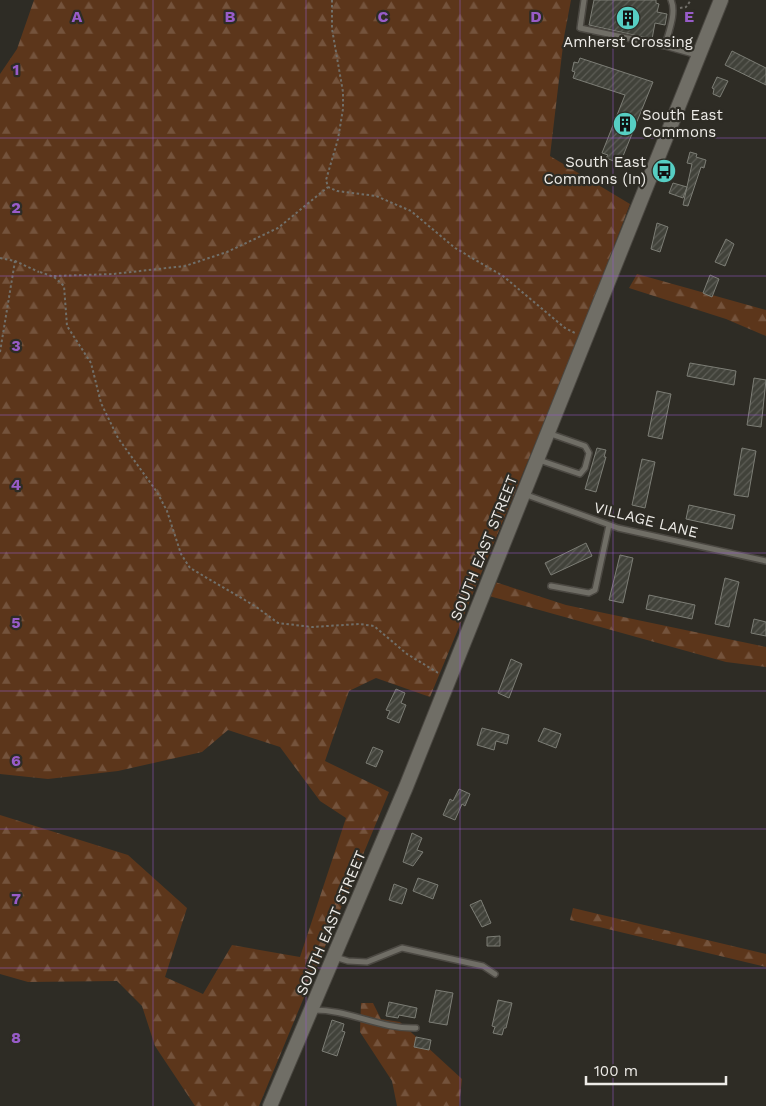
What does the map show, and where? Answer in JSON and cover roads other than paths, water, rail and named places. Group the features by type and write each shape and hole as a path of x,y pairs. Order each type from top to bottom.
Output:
{"main road":[{"name":"SOUTH EAST STREET","path":"270,1106 449,679 721,0"}],"lane":[{"path":"584,0 580,28 665,46 700,56"},
{"path":"665,46 671,22 671,0"},
{"path":"537,460 580,474 585,468 589,453 584,446 548,433"},
{"name":"VILLAGE LANE","path":"524,494 609,526 766,562"},
{"path":"551,586 589,593 595,590 609,526"},
{"path":"334,957 348,961 367,962 402,948 483,966 495,974"},
{"path":"311,1010 330,1011 396,1028 416,1028"}],"place":[{"name":"Amherst Crossing","path":"628,18"},
{"name":"South East Commons","path":"625,124"},
{"name":"South East Commons (In)","path":"664,171"}]}
